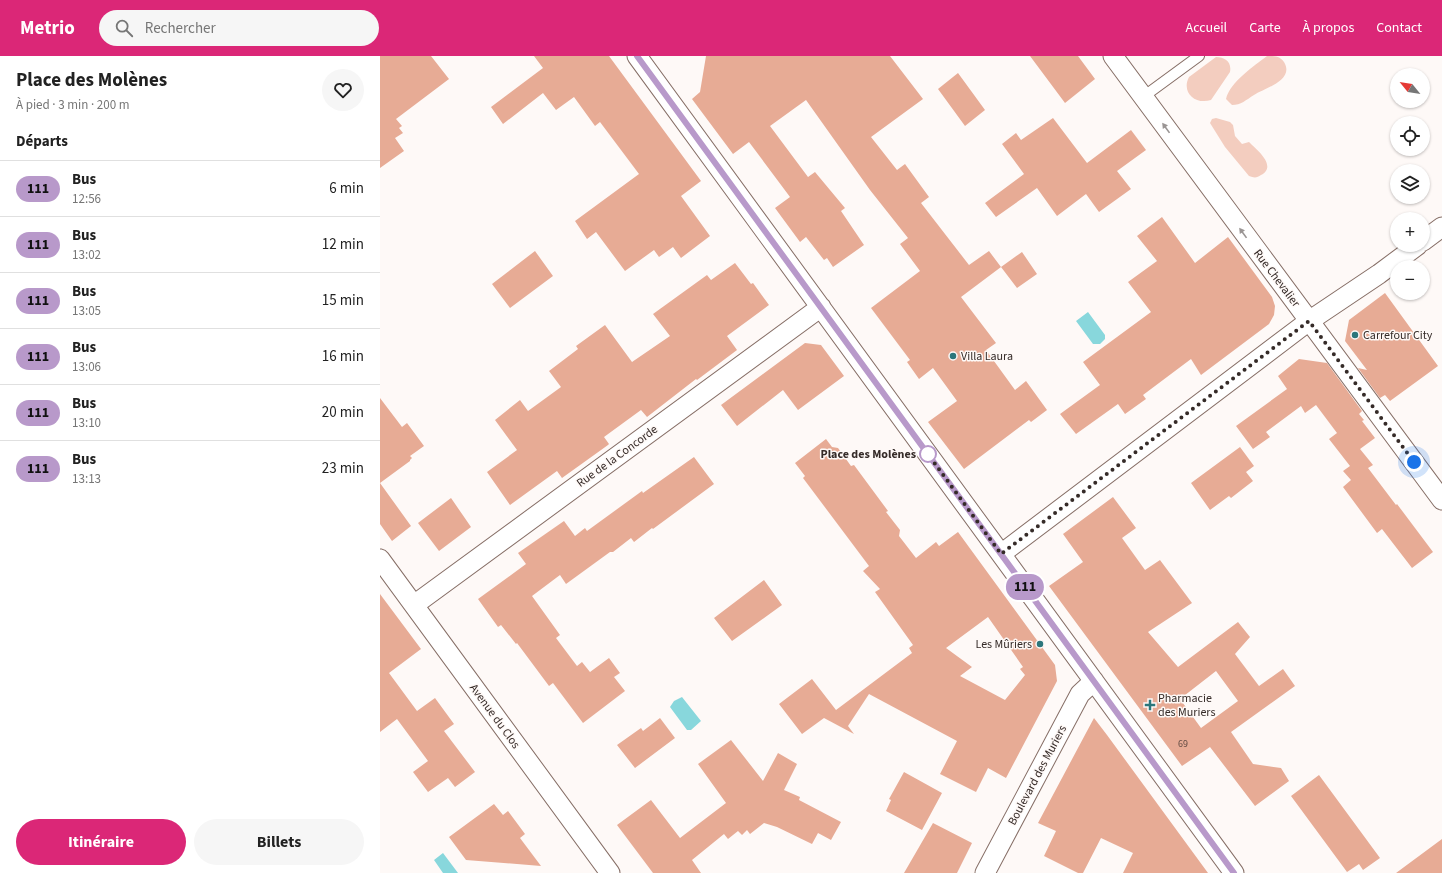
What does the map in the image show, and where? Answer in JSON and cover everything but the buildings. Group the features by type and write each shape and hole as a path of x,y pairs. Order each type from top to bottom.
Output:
{"street":[{"path":"637,56 1233,873"},
{"name":"Rue Chevalier","path":"1113,56 1442,500"},
{"path":"1430,236 1442,227"},
{"path":"1001,554 1309,321 1379,274 1409,252"},
{"name":"Rue de la Concorde","path":"414,605 821,307"},
{"name":"Avenue du Clos","path":"380,558 610,873"},
{"name":"Boulevard des Muriers","path":"985,873 1080,694 1094,681"}],"lane":[{"path":"1143,97 1199,56"}],"shaded area":[{"path":"1267,56 1279,57 1284,62 1286,74 1277,83 1243,102 1232,105 1226,99 1232,87 1243,75"},
{"path":"1216,57 1225,59 1229,63 1230,72 1211,100 1200,101 1195,99 1188,92 1187,82 1189,77"},
{"path":"1216,118 1230,122 1233,125 1235,136 1242,144 1249,142 1260,153 1267,162 1266,171 1257,177 1249,176 1225,147 1210,123 1212,119"}],"water":[{"path":"1088,312 1105,335 1105,339 1100,344 1093,344 1076,321"},
{"path":"682,697 701,721 691,730 687,730 670,707 674,701"},
{"path":"443,853 458,873 443,873 434,860"}],"bus line":[{"name":"111","path":"637,56 1234,873"}],"place":[{"name":"Carrefour City","path":"1355,335"},
{"name":"Villa Laura","path":"953,356"},
{"name":"Place des Molènes","path":"928,454"},
{"name":"Les Mûriers","path":"1040,644"},
{"name":"Pharmacie des Muriers","path":"1150,705"}],"route":[{"path":"928,454 925,450 1001,554 1309,321 1414,462"}]}
